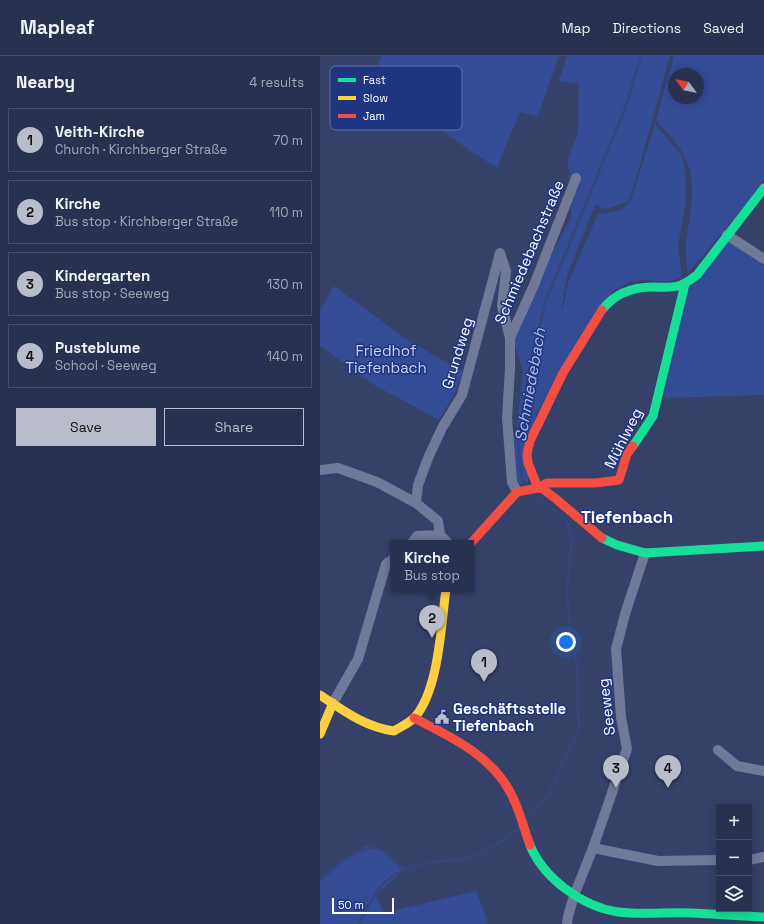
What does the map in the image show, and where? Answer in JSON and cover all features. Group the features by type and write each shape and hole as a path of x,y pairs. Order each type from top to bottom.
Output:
{"street":[{"name":"Schmiedebachstraße","path":"510,338 534,285 576,178"},
{"path":"535,488 527,454 540,417 592,323 603,307 612,299 634,288 675,287 685,284 697,275 764,188"},
{"path":"727,235 764,259"},
{"name":"Schmiedebachstraße","path":"500,253 506,271 502,306 510,338 507,418 512,482 519,492"},
{"name":"Grundweg","path":"416,503 418,485 428,458 442,428 462,395 500,253"},
{"name":"Mühlweg","path":"535,488 547,483 595,483 619,480 628,454 652,416 685,284"},
{"path":"320,470 338,468 377,482 416,503 438,521 440,535 445,540"},
{"path":"474,540 519,492 535,488 543,489 601,537 617,546 645,553 764,546"},
{"path":"414,540 417,536 440,535"},
{"name":"Seeweg","path":"567,924 575,893 593,848 627,749 621,718 616,649 625,614 645,553"},
{"path":"320,734 334,703 358,659 386,564 390,561"},
{"path":"320,695 356,719 379,729 394,731 414,718 426,699 434,674 446,592"},
{"path":"414,718 446,735 491,764 511,793 534,854 543,867 558,882 575,893 598,906 626,912 764,917"},
{"path":"718,750 737,766 764,771"},
{"path":"593,848 658,861 716,860"},
{"path":"752,859 764,857"}],"green space":[{"path":"381,56 559,56 538,116 520,112 497,168 442,130 462,130 462,66 378,66"},
{"path":"567,56 670,56 628,202 606,209 595,205 567,276 561,310 563,308 568,283 598,214 616,211 624,207 631,200 655,124 682,156 685,171 686,201 678,246 682,276 677,279 667,281 637,280 614,290 536,414 528,482 518,485 511,461 511,432 517,430 523,371 513,340 538,280 571,217 568,159 578,132 579,84 559,81"},
{"path":"674,56 764,56 764,180 725,230 688,273 686,246 692,198 691,175 688,165 674,141 656,120 668,77 668,104 704,104 704,68 671,68"},
{"path":"728,242 764,266 764,395 665,398 664,393 684,296"},
{"name":"Friedhof Tiefenbach","path":"334,286 406,339 463,372 453,397 439,420 376,386 320,346 320,310"},
{"path":"367,845 381,849 405,869 376,895 384,913 476,891 488,922 485,924 320,924 320,879 342,860"}],"waterway":[{"name":"Schmiedebach","path":"526,486 521,475 518,442 529,369 545,303 626,106 641,56"},
{"name":"Schmiedebach","path":"526,821 549,794 579,728 577,665 570,630 567,591 572,537 566,519 547,504 530,495"},
{"name":"Schmiedebach","path":"359,924 379,889 396,874 419,865 438,861 461,860 473,857 494,846 520,827"},
{"path":"320,880 349,857 366,848 382,850 402,869"}],"traffic: fast":[{"path":"602,310 612,299 624,292 645,287 678,286 686,283 697,275 764,188"},
{"path":"633,446 653,416 685,284"},
{"path":"602,538 617,545 645,553 764,546"},
{"path":"530,845 544,869 554,879 578,897 605,909 627,913 691,913 764,917"}],"traffic: slow":[{"path":"320,695 355,718 383,729 394,731 413,719 423,705 434,674 438,656 446,592"},
{"path":"320,734 333,703"}],"traffic: jam":[{"path":"602,310 563,373 530,441 527,454 528,463 538,488 547,483 595,483 619,480 627,454 633,446"},
{"path":"474,540 517,492 538,488 543,489 556,499 602,538"},
{"path":"414,718 467,747 491,766 501,777 512,796 530,845"}],"place":[{"name":"Kirche","path":"432,638"},
{"name":"Veith-Kirche","path":"484,682"},
{"name":"Geschäftsstelle Tiefenbach","path":"442,717"},
{"name":"Kindergarten","path":"616,788"},
{"name":"Pusteblume","path":"668,788"}],"district":[{"name":"Tiefenbach","path":"627,517"}]}
